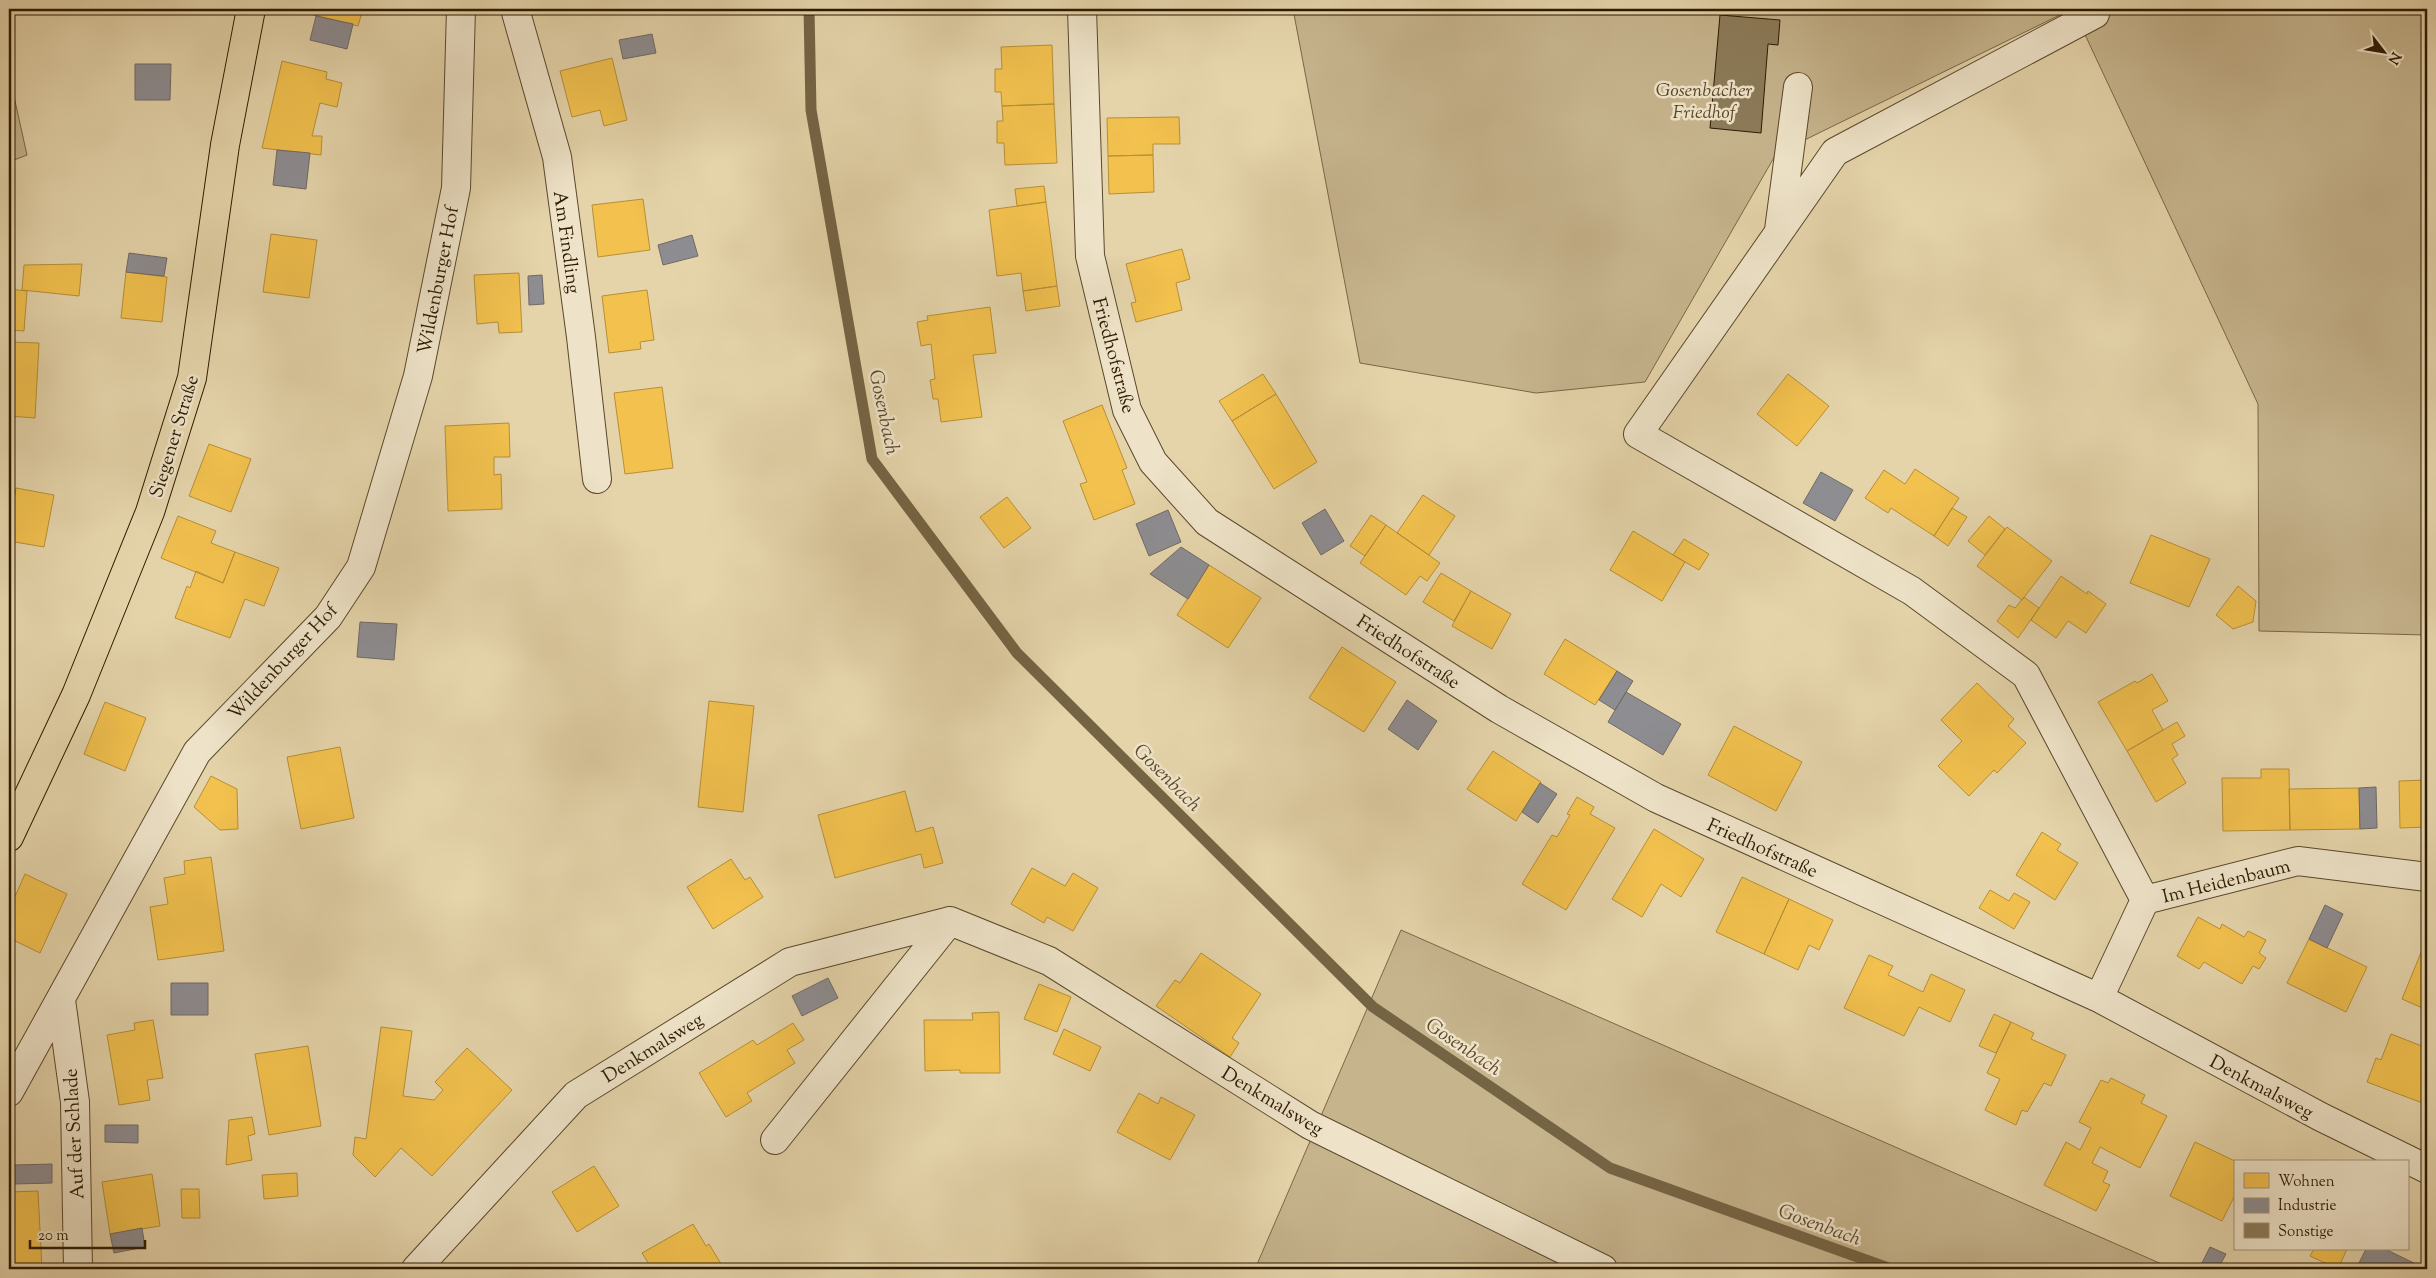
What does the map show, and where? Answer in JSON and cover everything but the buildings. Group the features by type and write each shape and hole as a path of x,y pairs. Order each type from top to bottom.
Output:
{"main road":[{"name":"Siegener Straße","path":"9,837 76,695 150,512 192,378 225,146 251,9"}],"street":[{"name":"Wildenburger Hof","path":"9,1092 197,752 328,617 361,567 418,376 456,188 461,9"},
{"name":"Am Findling","path":"516,9 556,157 581,337 597,479"},
{"name":"Friedhofstraße","path":"1082,9 1090,256 1127,410 1153,462 1207,522 1499,709 1656,798 2099,998"},
{"path":"2095,14 1835,152 1638,434 1912,591 2026,675 2145,900 2099,998"},
{"path":"1779,234 1798,87"},
{"name":"Im Heidenbaum","path":"2145,900 2298,861 2427,876"},
{"path":"775,1140 950,921"},
{"name":"Denkmalsweg","path":"416,1269 576,1095 790,962 950,921 1049,961 1310,1125 1603,1269"},
{"name":"Denkmalsweg","path":"2099,998 2321,1117 2427,1169"},
{"name":"Auf der Schlade","path":"60,1000 76,1102 78,1269"}],"green space":[{"name":"Gosenbacher Friedhof","path":"1293,9 2072,9 1776,154 1645,382 1536,393 1360,363"},
{"path":"2073,9 2427,9 2427,635 2259,631 2258,404"},
{"path":"9,74 27,155 9,162"},
{"path":"1401,930 2173,1269 1255,1269"}],"waterway":[{"name":"Gosenbach","path":"809,9 811,110 872,459 1017,653 1373,1007 1610,1168 1891,1269"}]}
